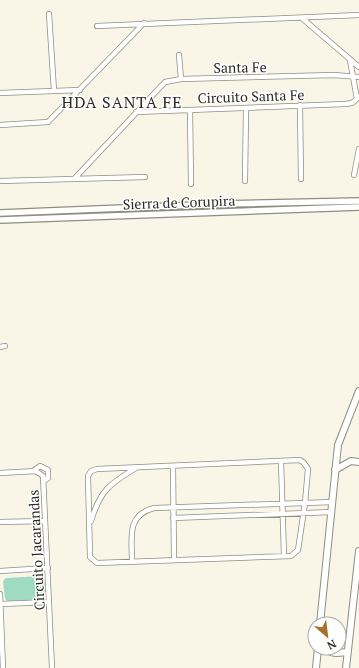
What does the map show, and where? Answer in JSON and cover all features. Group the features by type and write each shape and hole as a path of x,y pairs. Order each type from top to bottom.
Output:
{"main road":[{"path":"320,616 335,470 341,436 359,390"},
{"path":"335,470 351,461 359,462"},
{"path":"347,652 359,552"},
{"path":"321,607 322,616"},
{"path":"316,668 317,656"},
{"path":"346,668 347,656"}],"street":[{"path":"49,14 54,91"},
{"path":"97,26 144,23 303,19 359,15"},
{"path":"303,19 359,67"},
{"path":"0,125 48,122 144,23"},
{"path":"179,55 181,79"},
{"path":"350,60 358,98"},
{"name":"Santa Fe","path":"136,112 165,82 181,79 359,77"},
{"path":"0,93 80,90"},
{"path":"66,91 70,101"},
{"name":"Circuito Santa Fe","path":"136,112 345,104 358,98"},
{"path":"300,105 301,180"},
{"path":"245,180 246,108"},
{"path":"190,110 191,184"},
{"path":"75,178 136,112"},
{"path":"354,174 359,149"},
{"path":"0,181 145,177"},
{"name":"Sierra de Corupira","path":"0,213 359,200"},
{"name":"Sierra de Corupira","path":"0,220 359,207"},
{"path":"300,460 307,467 305,503 298,550 290,556 97,563 93,560 90,557 89,525 88,476 91,471 97,469 173,466 300,460"},
{"path":"281,461 284,556"},
{"path":"33,472 40,466 48,470 49,475 43,482"},
{"path":"173,466 174,560"},
{"path":"89,525 97,502 103,492 120,477 137,468"},
{"name":"Circuito Jacarandas","path":"0,472 33,472 41,474 43,482 48,568 52,668"},
{"path":"132,561 132,526 137,516 144,510 154,508 333,502"},
{"path":"174,518 332,512"},
{"path":"0,522 45,521"},
{"path":"0,571 48,568"},
{"path":"0,594 3,668"},
{"path":"1,604 49,602"}],"green space":[{"path":"42,576 45,581 46,588 43,599 8,601 5,599 3,581 6,578"}],"district":[{"name":"HDA SANTA FE","path":"122,102"}]}
